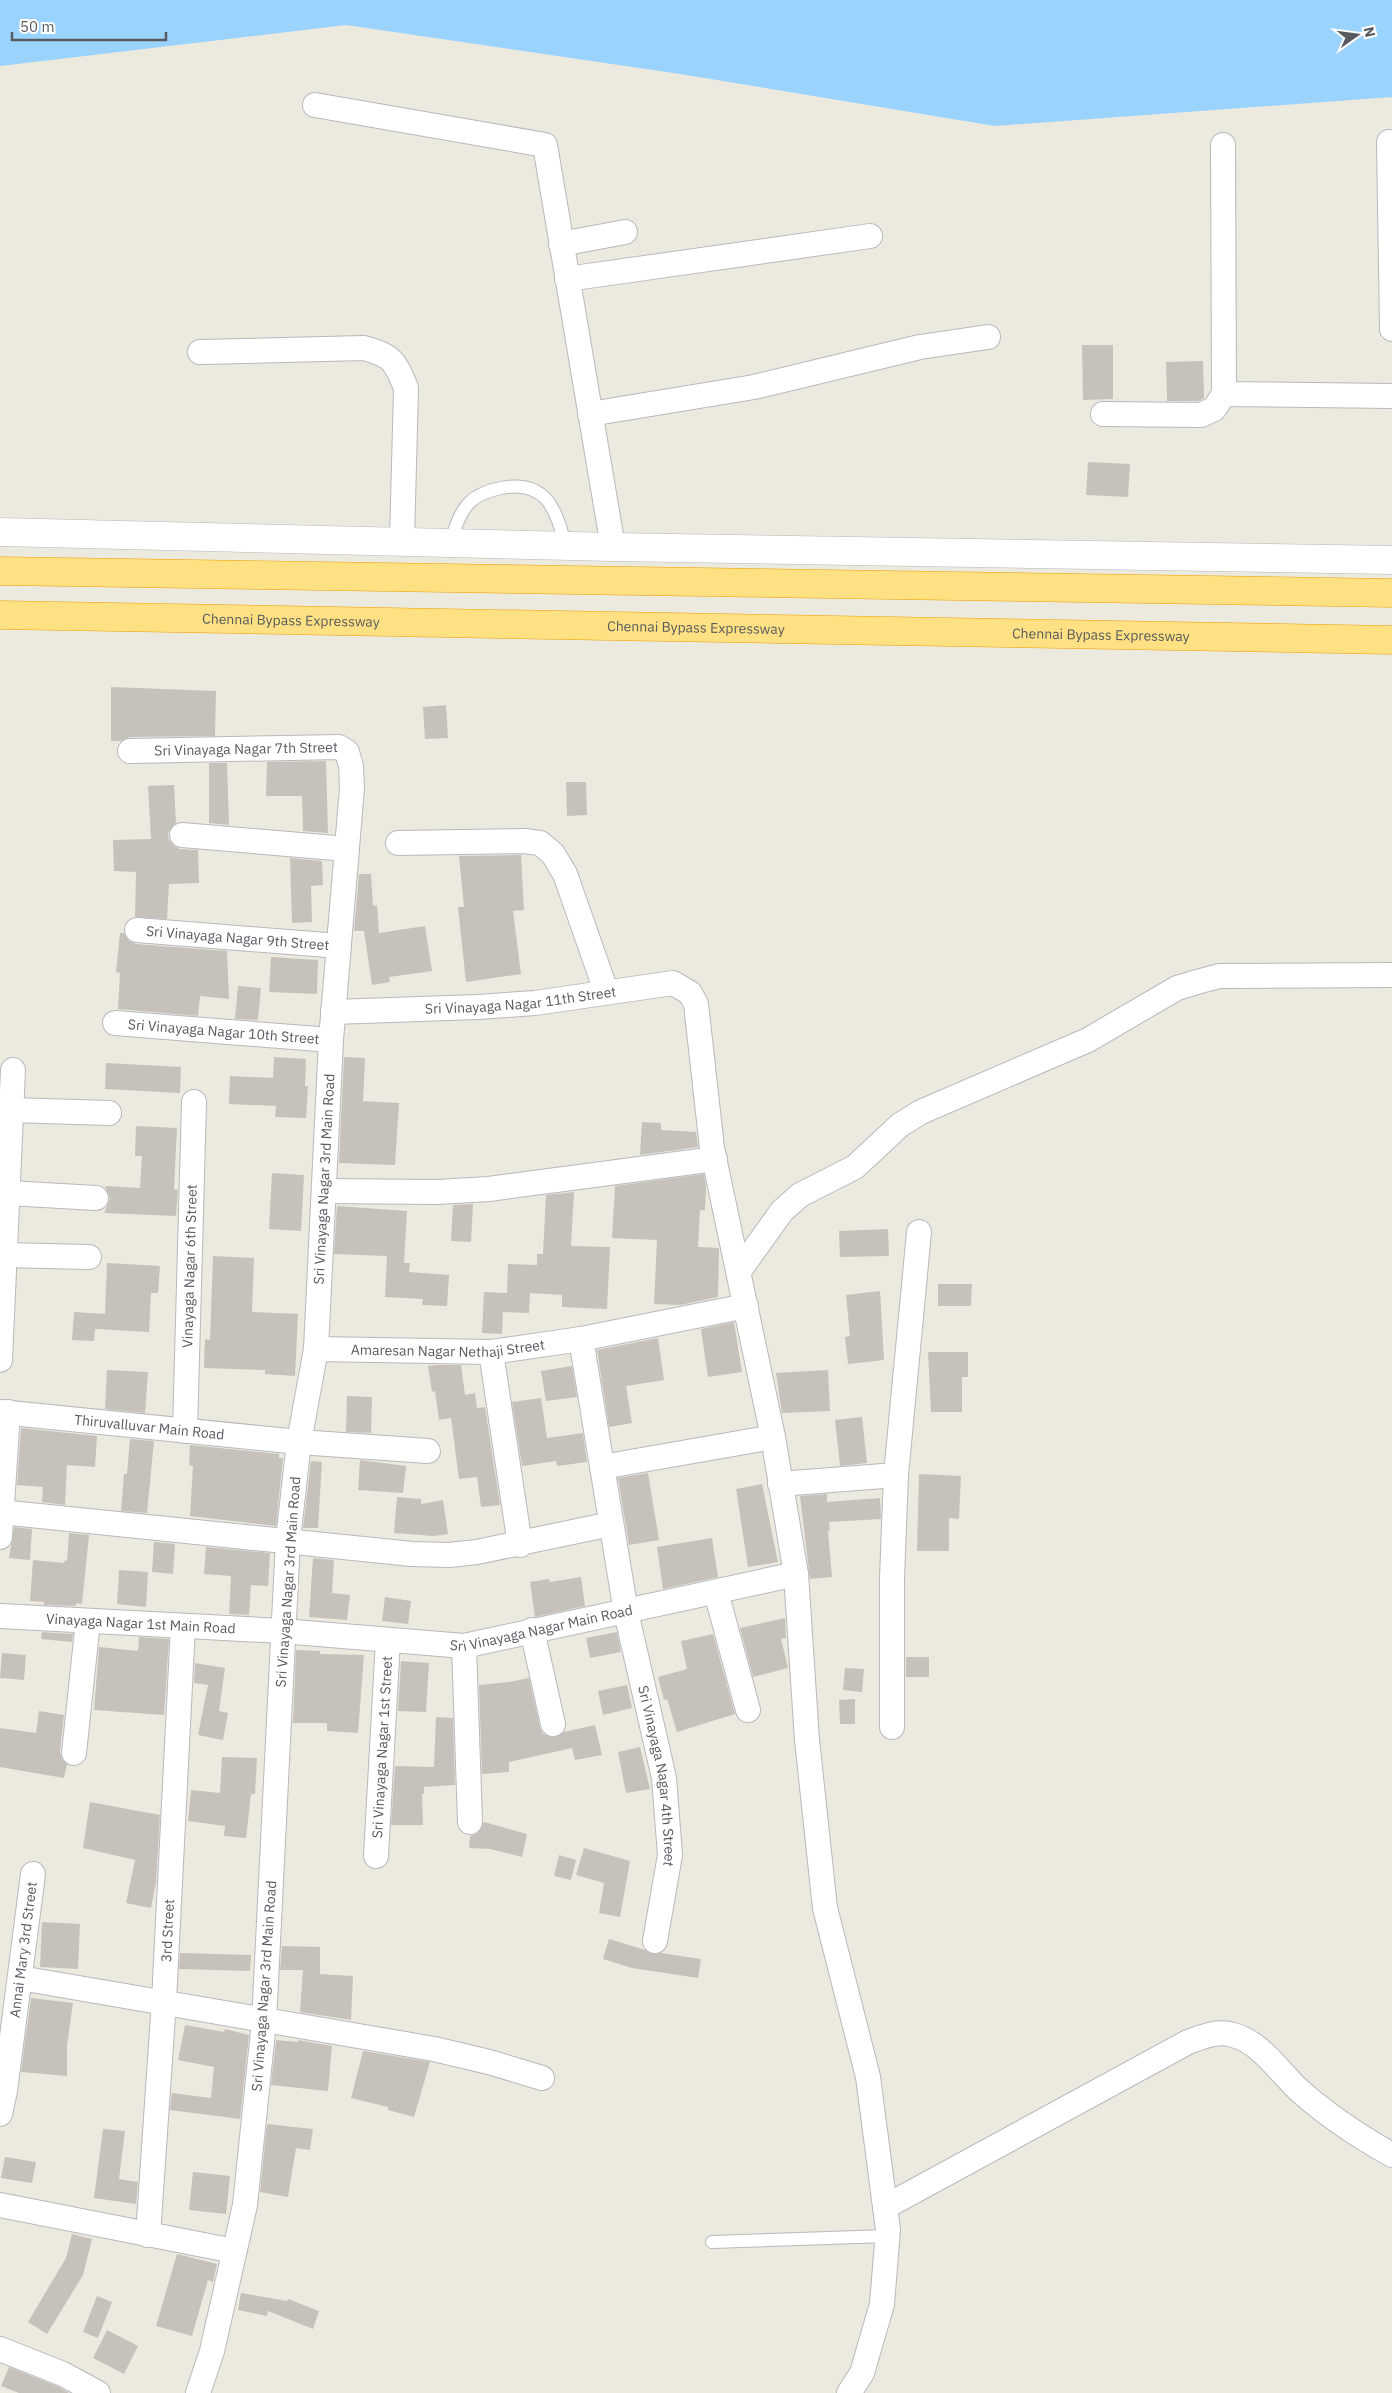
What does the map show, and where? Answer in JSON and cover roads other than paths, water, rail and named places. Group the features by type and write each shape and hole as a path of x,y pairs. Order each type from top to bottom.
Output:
{"highway":[{"path":"0,571 1392,592"},
{"name":"Chennai Bypass Expressway","path":"0,615 1392,640"}],"street":[{"path":"315,105 545,145 613,547"},
{"path":"1389,142 1392,329"},
{"path":"1103,414 1201,415 1214,409 1224,394 1223,145"},
{"path":"561,244 626,232"},
{"path":"567,279 870,236"},
{"path":"590,414 754,387 920,347 988,337"},
{"path":"200,352 364,348 387,354 399,370 406,388 402,542"},
{"path":"1224,394 1392,396"},
{"path":"0,532 613,547 1392,560"},
{"name":"Sri Vinayaga Nagar 7th Street","path":"130,751 339,747 347,752 351,766"},
{"name":"Sri Vinayaga Nagar 3rd Main Road","path":"198,2393 212,2351 244,2205 264,2022 288,1540 299,1442 316,1349 331,1040 352,788 351,766"},
{"path":"182,835 347,849"},
{"path":"398,843 524,840 540,843 553,854 565,874 606,991"},
{"name":"Sri Vinayaga Nagar 9th Street","path":"136,930 339,946"},
{"path":"739,1271 782,1211 800,1195 855,1167 900,1125 921,1112 1088,1040 1176,988 1220,976 1392,975"},
{"name":"Sri Vinayaga Nagar 11th Street","path":"334,1012 534,1003 606,991 672,983 690,992 696,1004 715,1159"},
{"name":"Sri Vinayaga Nagar 10th Street","path":"115,1023 331,1040"},
{"path":"0,1360 13,1070"},
{"name":"Vinayaga Nagar 6th Street","path":"185,1431 194,1102"},
{"path":"11,1110 109,1113"},
{"path":"324,1191 437,1192 490,1189 715,1159 773,1437 796,1574 807,1740 825,1908 868,2077 885,2207 887,2236 882,2304 862,2373 849,2393"},
{"path":"8,1192 96,1198"},
{"path":"892,1727 892,1578 896,1475 919,1232"},
{"path":"5,1255 89,1258"},
{"name":"Amaresan Nagar Nethaji Street","path":"316,1349 491,1352 581,1339 746,1306"},
{"name":"Sri Vinayaga Nagar 4th Street","path":"581,1339 626,1612 664,1788 670,1855 655,1941"},
{"path":"491,1352 520,1544"},
{"path":"0,1537 4,1412"},
{"name":"Thiruvalluvar Main Road","path":"4,1412 299,1442 428,1452"},
{"path":"602,1467 773,1437"},
{"path":"780,1484 896,1475"},
{"path":"1,1512 412,1554 449,1555 520,1544 611,1524"},
{"name":"Sri Vinayaga Nagar Main Road","path":"282,1631 464,1646 796,1574"},
{"path":"716,1592 748,1710"},
{"name":"Vinayaga Nagar 1st Main Road","path":"0,1616 282,1631"},
{"path":"74,1753 88,1620"},
{"name":"3rd Street","path":"148,2235 164,2001 182,1626"},
{"path":"532,1630 553,1724"},
{"name":"Sri Vinayaga Nagar 1st Street","path":"376,1856 388,1640"},
{"path":"464,1646 470,1822"},
{"name":"Annai Mary 3rd Street","path":"0,2114 5,2091 33,1874"},
{"path":"20,1978 164,2001 264,2022 434,2049 542,2078"},
{"path":"885,2207 1188,2042 1210,2034 1232,2034 1253,2044 1301,2092 1345,2126 1392,2155"},
{"path":"0,2205 234,2251"},
{"path":"0,2348 61,2383 98,2393"}],"lane":[{"path":"450,543 460,516 471,501 490,491 516,485 536,490 551,504 559,519 565,545"},
{"path":"712,2242 887,2236"}],"water":[{"path":"0,0 1392,0 1392,97 995,126 680,74 346,25 0,66"}]}
